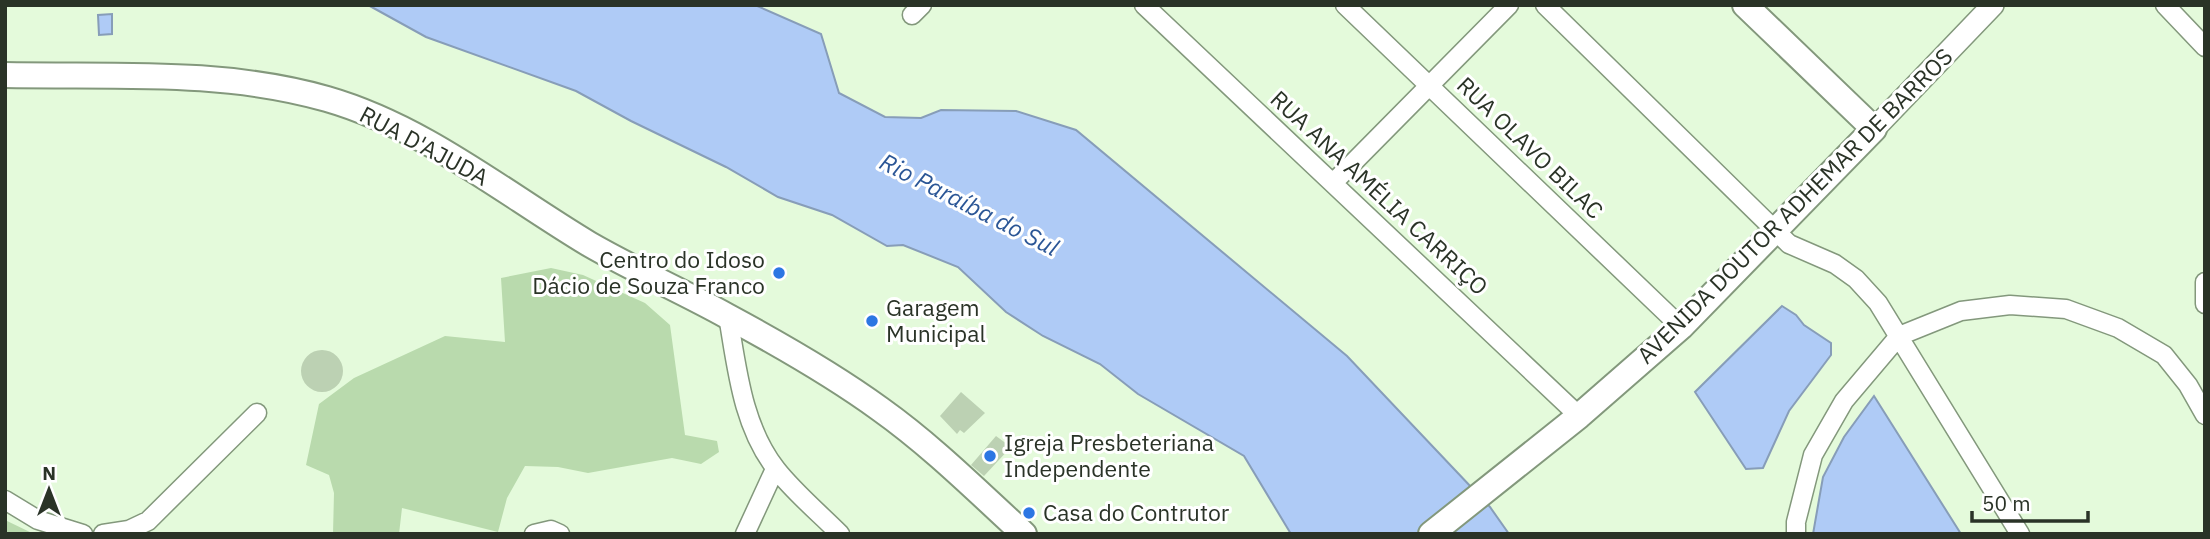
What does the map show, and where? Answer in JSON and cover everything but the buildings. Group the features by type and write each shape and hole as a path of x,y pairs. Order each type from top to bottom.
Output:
{"main road":[{"path":"1745,5 1874,129"},
{"name":"RUA D'AJUDA","path":"5,75 220,79 275,86 328,99 376,117 471,167 593,246 728,316 835,379 881,409 931,449 1024,534"},
{"name":"AVENIDA DOUTOR ADHEMAR DE BARROS","path":"1431,534 1579,416 1681,327 1874,129"}],"street":[{"name":"RUA ANA AMÉLIA CARRIÇO","path":"1144,5 1579,416"},
{"name":"RUA OLAVO BILAC","path":"1345,5 1681,327"},
{"path":"1333,183 1509,5"},
{"path":"1545,5 1774,231 1789,244 1835,264 1856,279 1878,303 2020,534"},
{"name":"AVENIDA DOUTOR ADHEMAR DE BARROS","path":"1874,129 1993,5"},
{"path":"2165,5 2205,47"},
{"path":"2205,282 2205,304"},
{"path":"1796,534 1796,522 1813,455 1844,401 1899,336 1961,311 2010,305 2066,309 2118,328 2164,355 2188,385 2205,415"},
{"path":"728,316 740,388 752,427 775,468 840,534"},
{"path":"103,534 129,530 148,521 257,413"},
{"path":"745,534 775,468"},
{"path":"5,500 38,520 83,534"},
{"path":"534,534 551,530 560,534"}],"green space":[{"path":"551,268 583,275 645,303 670,325 685,435 717,441 719,452 701,464 672,458 588,473 558,467 525,466 507,498 498,532 402,508 399,534 333,534 334,493 329,475 306,465 319,404 354,378 445,336 505,342 501,278"},
{"path":"5,520 34,534 5,534"}],"water":[{"name":"Rio Paraíba do Sul","path":"368,5 755,5 821,34 839,93 885,117 921,118 941,110 1016,111 1076,130 1347,356 1490,507 1509,534 1291,534 1244,456 1138,394 1100,364 1043,336 1006,312 958,267 903,245 887,246 832,215 778,197 726,167 576,91 426,37"},
{"path":"112,14 112,34 99,35 98,15"},
{"path":"1782,306 1831,343 1831,355 1789,411 1763,468 1746,469 1695,392"},
{"path":"1874,396 1961,534 1813,534 1823,477 1844,437"}],"place":[{"name":"Centro do Idoso Dácio de Souza Franco","path":"779,273"},
{"name":"Garagem Municipal","path":"872,321"},
{"name":"Igreja Presbeteriana Independente","path":"990,456"},
{"name":"Casa do Contrutor","path":"1029,513"}]}
